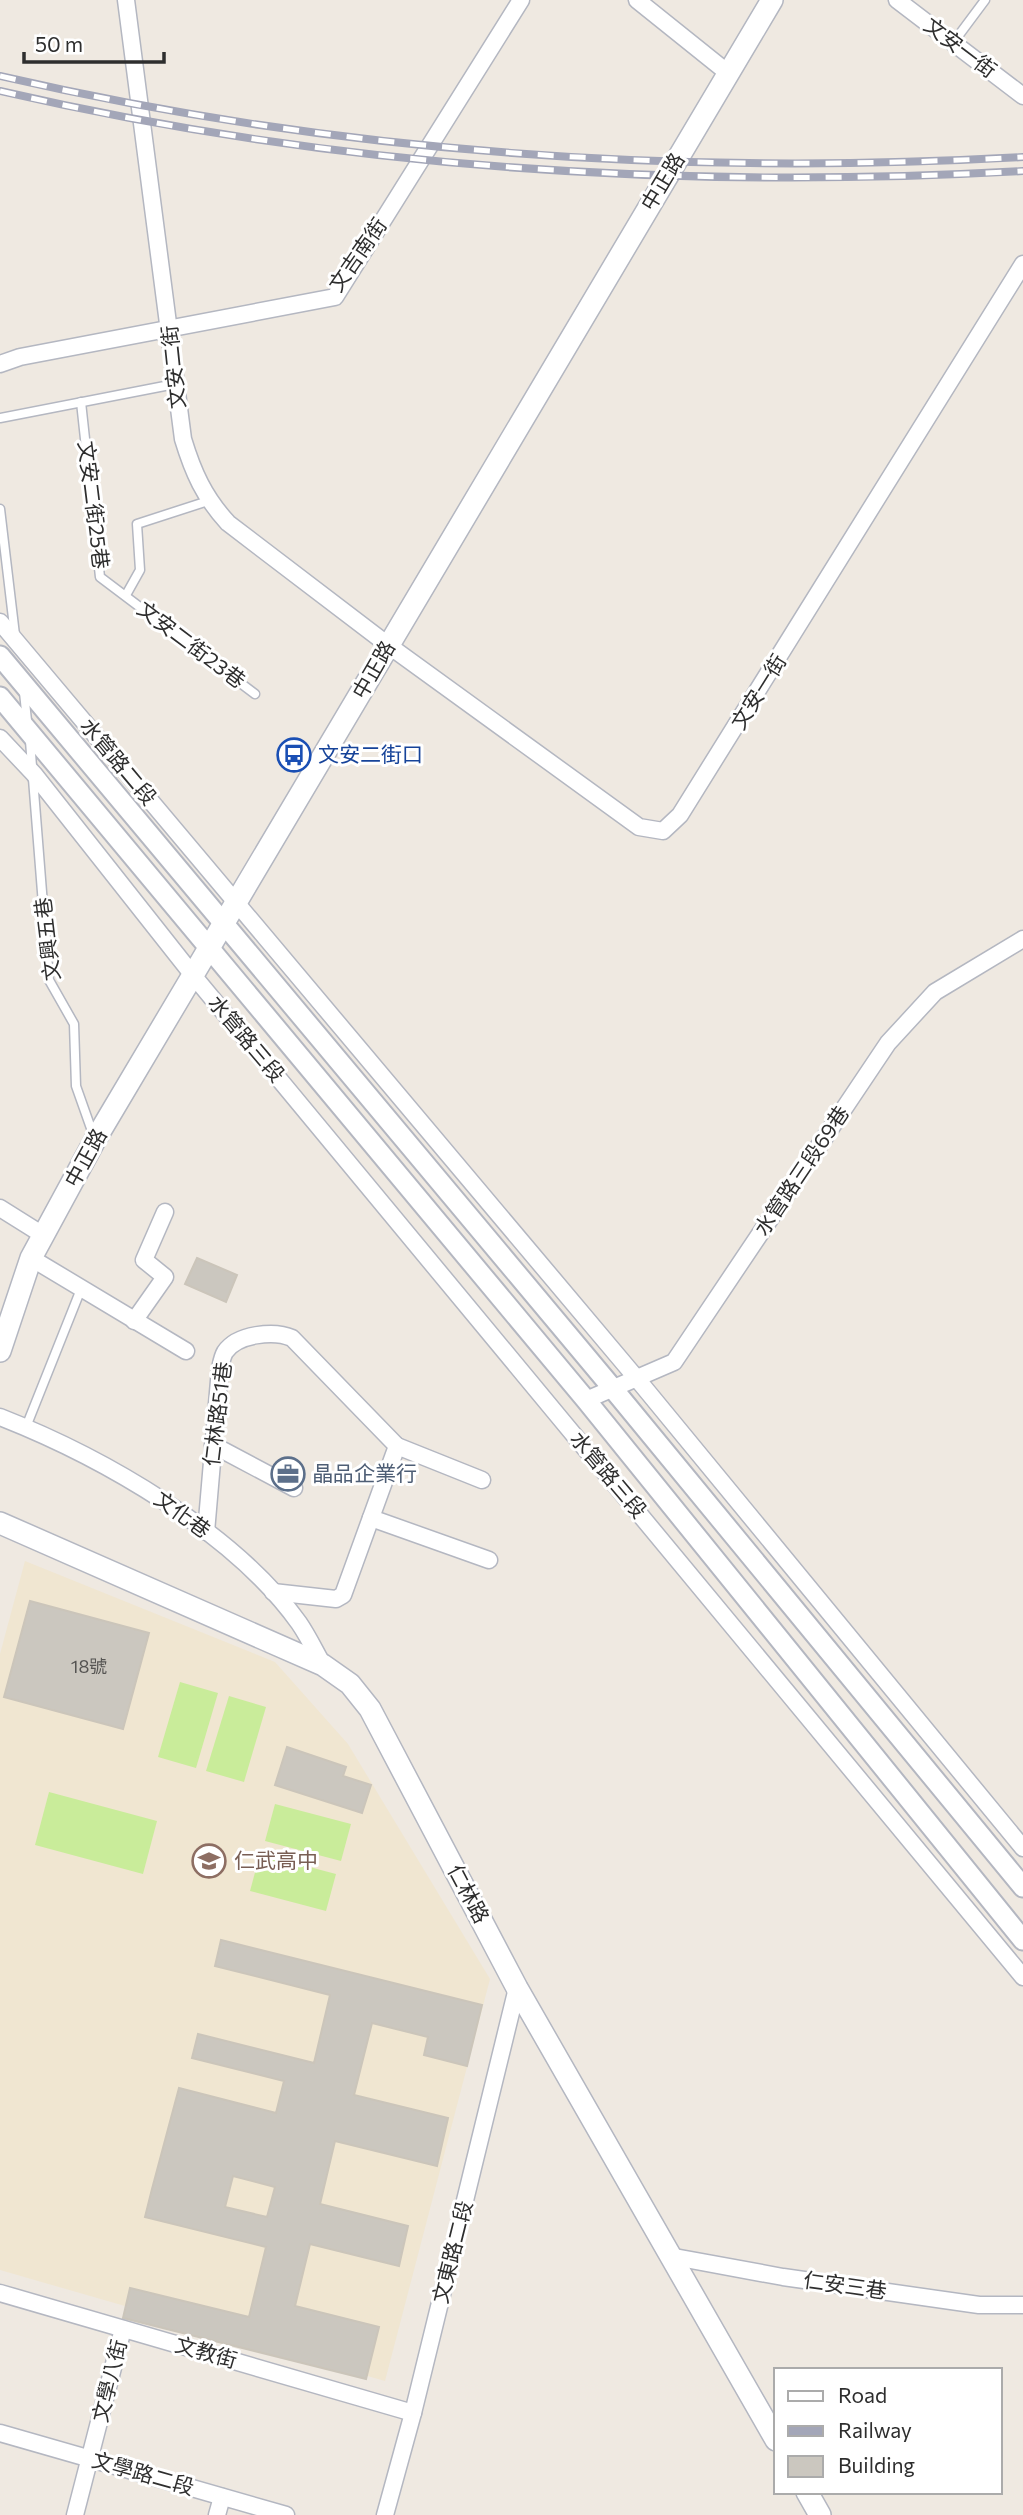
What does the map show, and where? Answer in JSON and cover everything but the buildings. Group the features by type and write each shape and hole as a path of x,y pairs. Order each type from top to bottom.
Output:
{"main road":[{"name":"中正路","path":"0,1351 31,1258 95,1140 772,0"},
{"name":"仁林路","path":"0,1523 323,1665 350,1684 370,1709 517,1988 774,2437"},
{"path":"808,2494 820,2515"}],"street":[{"name":"文安二街","path":"126,0 175,384 183,439 194,475 208,501 228,523 388,645"},
{"name":"文吉南街","path":"0,364 20,357 335,297 521,0"},
{"path":"637,0 728,73"},
{"name":"文安一街","path":"897,0 1023,96"},
{"name":"文安一街","path":"388,645 639,827 663,831 680,815 769,676 1023,264"},
{"name":"水管路二段","path":"0,622 236,904"},
{"name":"水管路二段","path":"0,656 222,924"},
{"path":"0,697 207,949"},
{"path":"0,738 34,774 192,974"},
{"path":"236,904 638,1380 1023,1848"},
{"path":"222,924 614,1390 1023,1887"},
{"name":"水管路三段69巷","path":"586,1401 674,1362 888,1043 935,992 1020,944"},
{"name":"水管路三段","path":"207,949 586,1401 1023,1940"},
{"name":"水管路三段","path":"192,974 1023,1977"},
{"path":"0,1208 43,1235"},
{"path":"134,1321 165,1277 144,1260 165,1212"},
{"path":"31,1258 186,1350"},
{"name":"仁林路51巷","path":"206,1532 220,1368 225,1351 241,1340 266,1333 281,1333 292,1338 397,1446 482,1480"},
{"name":"文化巷","path":"0,1417 26,1427 130,1480 206,1532 273,1592 299,1623 323,1665"},
{"path":"213,1445 294,1488"},
{"path":"273,1592 336,1599 342,1595 397,1446"},
{"path":"371,1518 489,1560"},
{"name":"文東路二段","path":"385,2515 413,2413 517,1988"},
{"name":"仁安三巷","path":"669,2256 783,2277 979,2305 1023,2305"},
{"name":"文教街","path":"0,2293 413,2413"},
{"name":"文學八街","path":"75,2515 123,2329"},
{"name":"文學路二段","path":"0,2433 286,2515"},
{"path":"217,2515 222,2497"}],"lane":[{"path":"953,43 985,0"},
{"path":"0,418 175,384"},
{"name":"文安二街25巷","path":"81,402 100,577 126,595"},
{"path":"126,595 140,570 137,524 208,501"},
{"name":"文興五巷","path":"0,509 34,774 49,980 74,1024 76,1086 95,1140"},
{"name":"文安二街23巷","path":"126,595 256,694"},
{"path":"26,1427 81,1289"}],"shaded area":[{"name":"仁武高中","path":"25,1561 275,1662 348,1744 490,1979 385,2381 0,2270 0,1654"}],"green space":[{"path":"180,1682 218,1693 196,1768 158,1757"},
{"path":"229,1696 266,1707 244,1782 206,1771"},
{"path":"49,1792 157,1821 143,1874 35,1845"},
{"path":"275,1804 351,1824 341,1861 265,1841"},
{"path":"260,1854 336,1874 326,1911 250,1891"}],"railway":[{"path":"0,76 253,124 508,152 637,160 766,163 1023,157"},
{"path":"0,91 253,139 508,167 766,177 1023,171"}],"place":[{"name":"文安二街口","path":"294,755"},
{"name":"晶品企業行","path":"288,1474"},
{"name":"仁武高中","path":"209,1861"}]}
